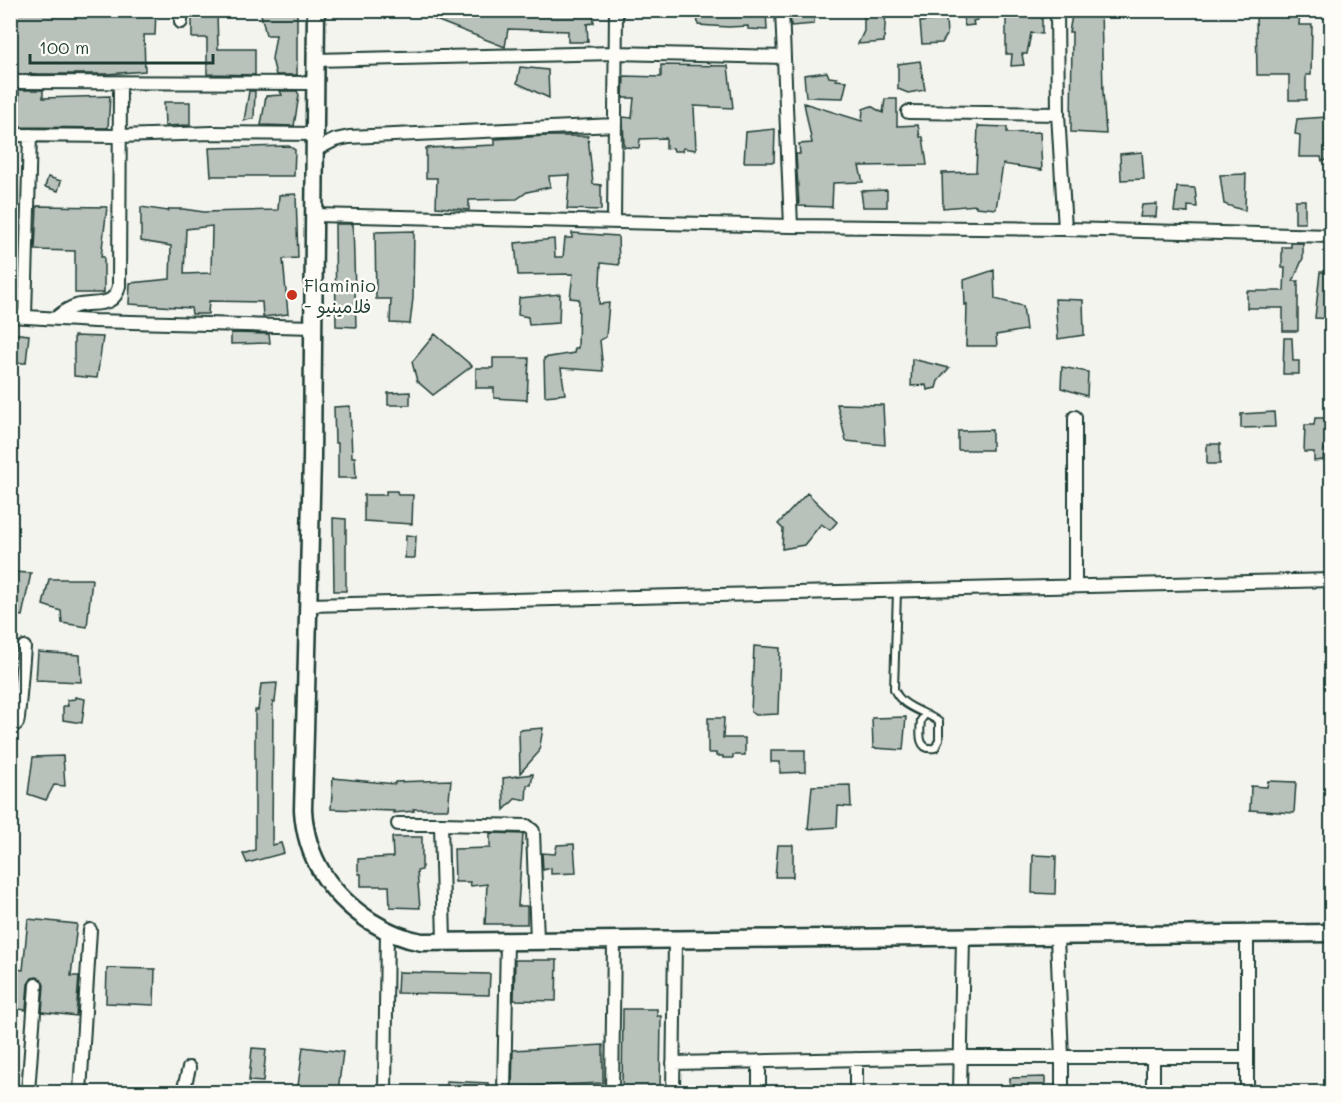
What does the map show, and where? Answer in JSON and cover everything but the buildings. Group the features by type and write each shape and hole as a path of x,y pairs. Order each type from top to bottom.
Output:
{"street":[{"path":"316,10 314,327 303,788 305,832 318,868 329,885 350,906 387,931 416,941 1332,933"},
{"path":"614,221 616,10"},
{"path":"782,10 791,226"},
{"path":"1057,10 1058,114 1065,230"},
{"path":"315,60 615,53 784,57"},
{"path":"10,82 315,83"},
{"path":"56,318 75,306 112,300 117,295 119,286 120,84"},
{"path":"908,112 1058,114"},
{"path":"10,135 119,136 212,133 315,142 349,137 615,125"},
{"path":"25,316 30,135"},
{"path":"315,215 1332,236"},
{"path":"10,316 314,327"},
{"path":"1075,417 1075,586"},
{"path":"309,605 1332,580"},
{"path":"10,728 17,723 18,718 24,647"},
{"path":"398,824 527,826 533,831 537,940"},
{"path":"441,824 444,941"},
{"path":"80,1092 90,930"},
{"path":"385,1092 387,931"},
{"path":"1247,934 1247,1092"},
{"path":"1057,936 1062,1092"},
{"path":"960,1092 963,937"},
{"path":"673,1092 675,940"},
{"path":"504,1092 507,941"},
{"path":"612,1092 614,941"},
{"path":"28,1092 36,985"},
{"path":"673,1063 961,1057 1247,1057"},
{"path":"1153,1057 1153,1092"},
{"path":"856,1059 856,1092"},
{"path":"759,1061 759,1092"},
{"path":"183,1092 189,1068"}],"lane":[{"path":"897,591 894,689 897,695 939,722 939,740 935,748 931,749 921,743 921,720 925,715"}],"place":[{"name":"Flaminio - فلامينيو","path":"292,295"}]}
